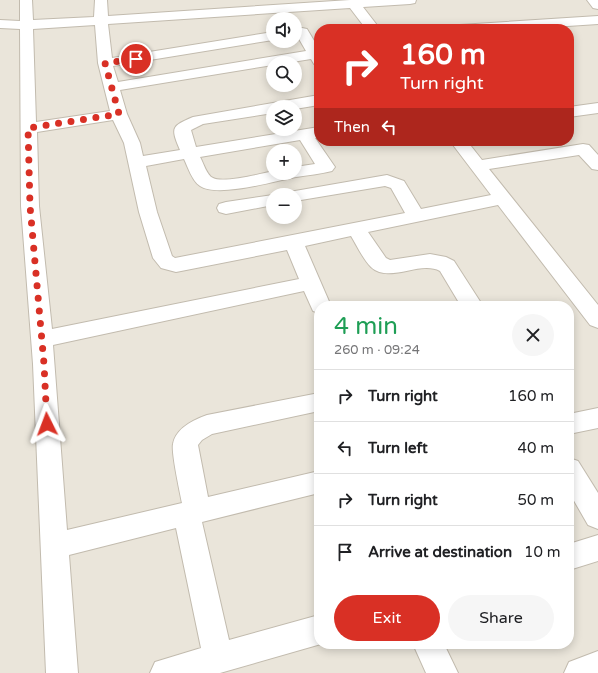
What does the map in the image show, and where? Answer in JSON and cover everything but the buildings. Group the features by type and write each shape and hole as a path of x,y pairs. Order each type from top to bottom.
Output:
{"street":[{"path":"26,0 30,206 42,339 62,673"},
{"path":"101,0 100,20 105,63 119,114 132,143 150,218 163,258 169,264 176,265 294,242 503,198"},
{"path":"301,12 354,4 410,0"},
{"path":"594,0 598,5"},
{"path":"354,4 369,24"},
{"path":"0,24 26,25 100,20 160,11 266,13"},
{"path":"537,24 598,20"},
{"path":"302,36 314,54"},
{"path":"105,63 266,37"},
{"path":"112,87 314,58"},
{"path":"302,103 314,101"},
{"path":"574,111 598,108"},
{"path":"266,109 199,120 184,127 182,134 190,154 205,181 210,184 227,185 266,178"},
{"path":"28,128 119,114"},
{"path":"137,162 312,134"},
{"path":"302,171 326,167 317,146"},
{"path":"462,146 598,320"},
{"path":"478,166 590,147 598,165"},
{"path":"302,195 387,180 398,185 416,216"},
{"path":"226,208 266,201"},
{"path":"356,228 379,263 384,266 393,267 429,260 441,262 447,266 469,301"},
{"path":"294,242 318,301"},
{"path":"42,339 311,284"},
{"path":"218,658 192,513 185,445 189,436 207,424 314,403"},
{"path":"574,423 598,418"},
{"path":"574,477 598,517"},
{"path":"54,546 314,483"},
{"path":"574,555 598,548"},
{"path":"166,673 314,631"},
{"path":"430,649 442,673"},
{"path":"580,673 598,667"}],"shaded area":[{"path":"0,0 598,0 598,673 0,673"}],"route":[{"path":"47,424 44,364 30,206 28,128 119,114 105,63 136,59"}]}
